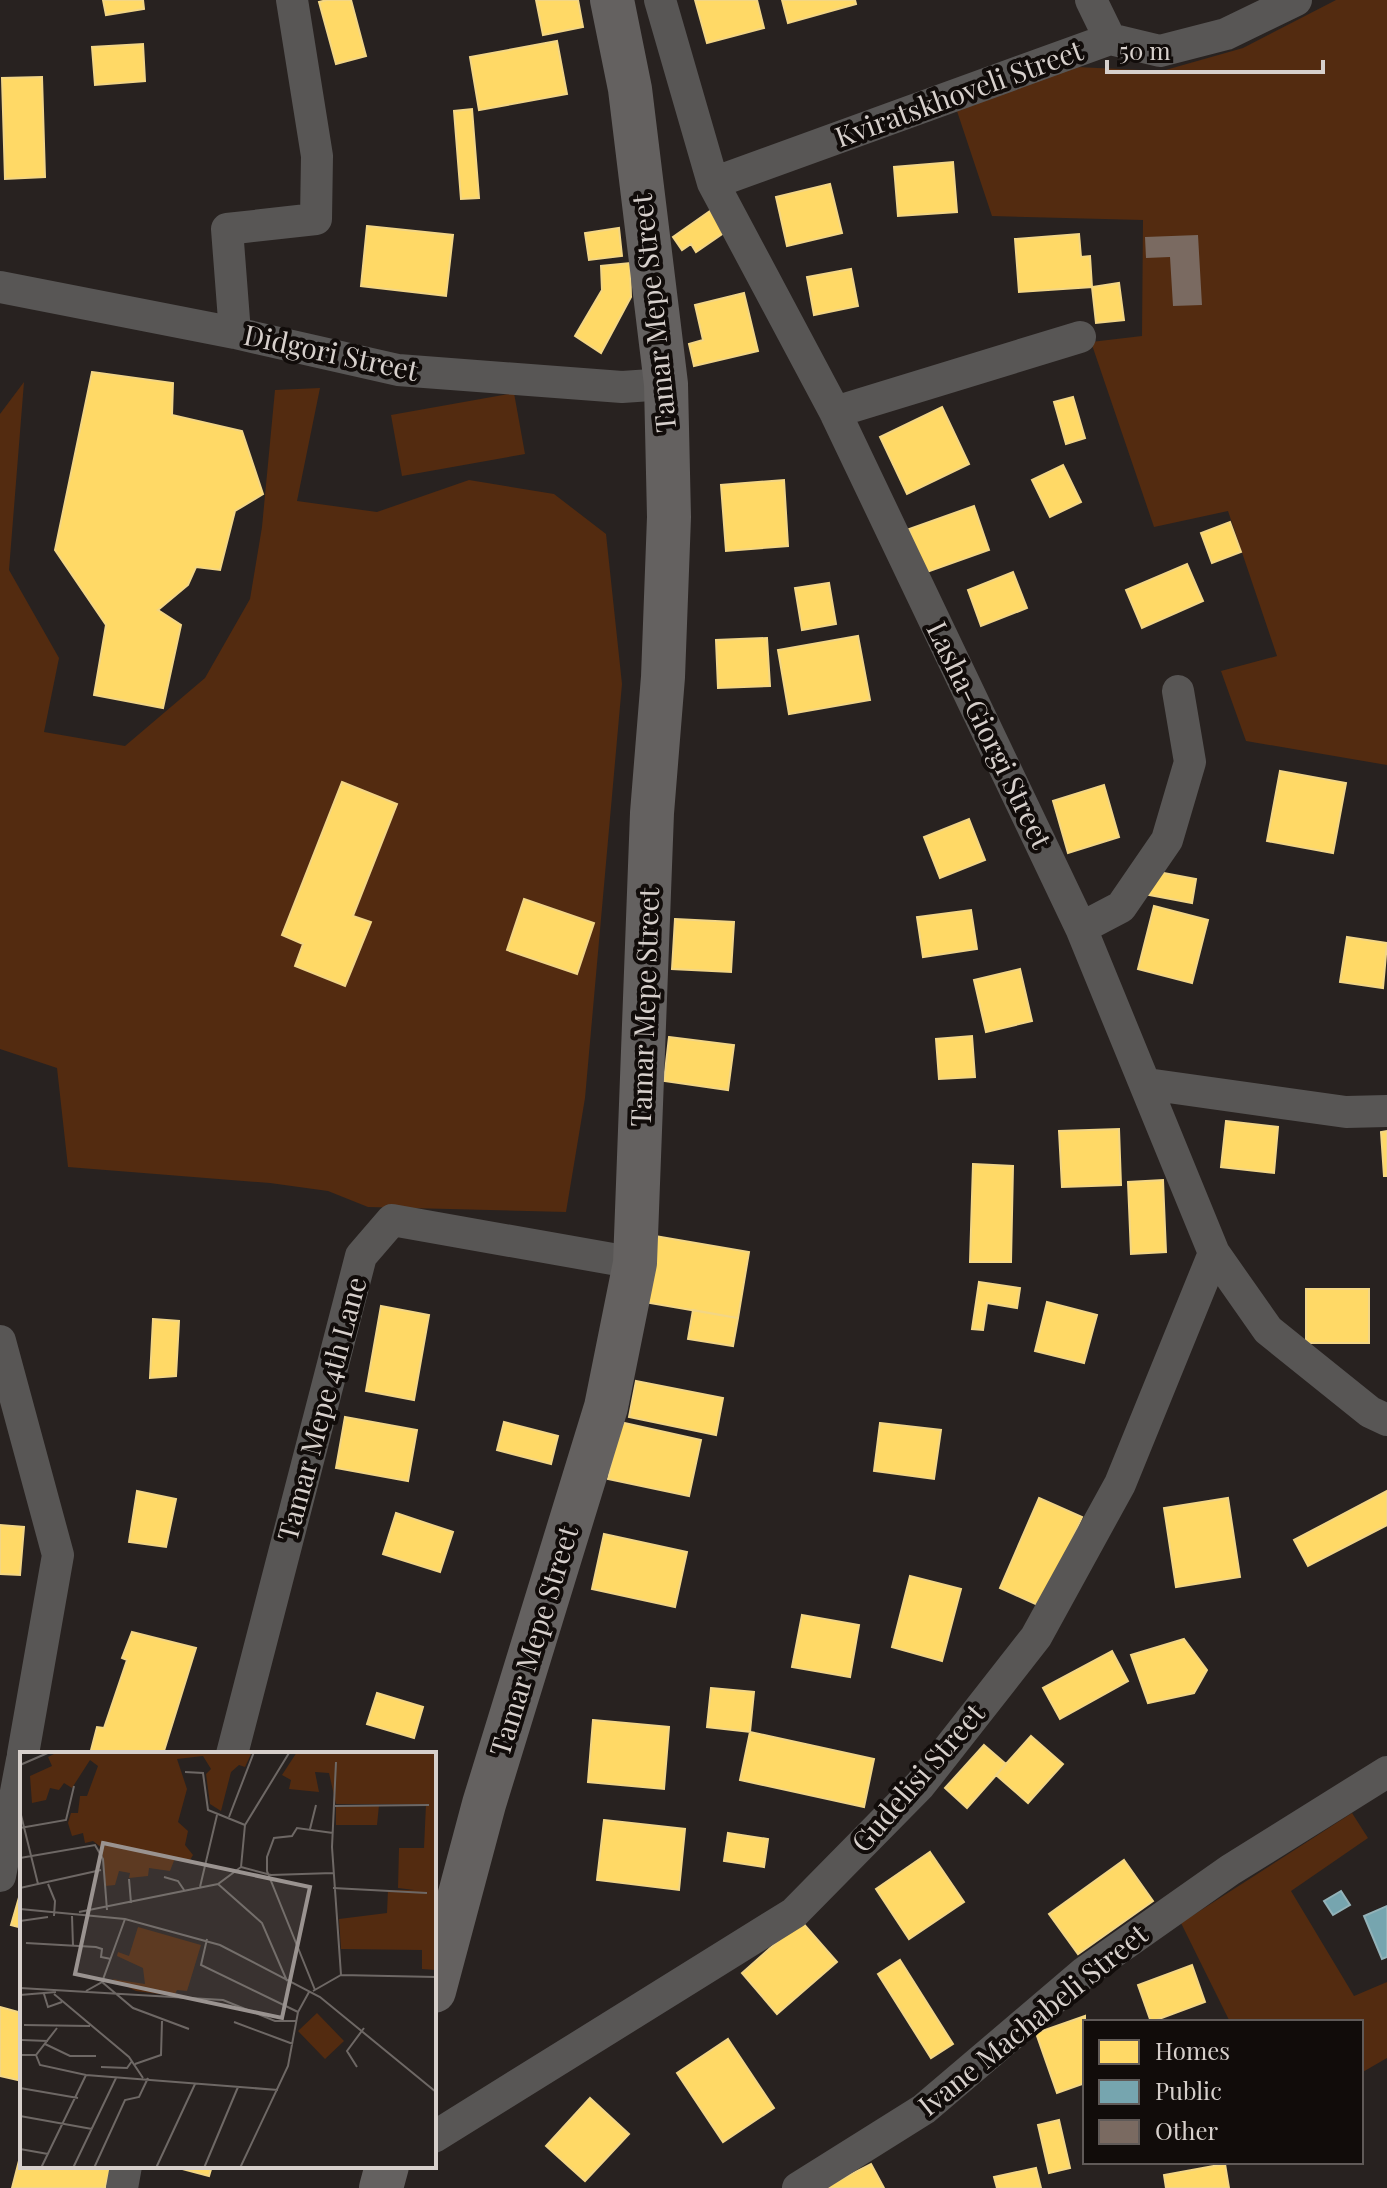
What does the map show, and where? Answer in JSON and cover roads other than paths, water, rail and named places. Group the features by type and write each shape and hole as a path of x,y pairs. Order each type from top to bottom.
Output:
{"street":[{"path":"235,333 227,229 316,219 317,156 292,0"},
{"name":"Tamar Mepe Street","path":"436,1984 484,1804 606,1407 635,1263 652,813 663,677 669,517 666,384 630,89 612,0"},
{"name":"Lasha-Giorgi Street","path":"660,0 713,183 835,412 1081,928 1214,1253 1268,1330 1370,1412 1387,1420"},
{"path":"1091,0 1110,39"},
{"name":"Kviratskhoveli Street","path":"713,183 1110,39 1160,51 1226,34 1296,0"},
{"name":"Didgori Street","path":"0,287 235,333 398,370 606,386 666,384"},
{"path":"835,412 1080,337"},
{"path":"1081,928 1121,907 1167,840 1190,762 1178,691"},
{"path":"1147,1084 1346,1112 1387,1111"},
{"name":"Tamar Mepe 4th Lane","path":"233,1752 361,1256 392,1220 635,1263"},
{"name":"Gudelisi Street","path":"436,2136 534,2078 794,1913 920,1785 1036,1637 1120,1484 1214,1253"},
{"path":"0,1341 58,1555 23,1752"},
{"path":"0,1876 20,1771"},
{"name":"Ivane Machabeli Street","path":"798,2188 924,2109 1085,1972 1230,1870 1387,1772"},
{"path":"122,2188 126,2168"},
{"path":"381,2188 386,2168"}]}
